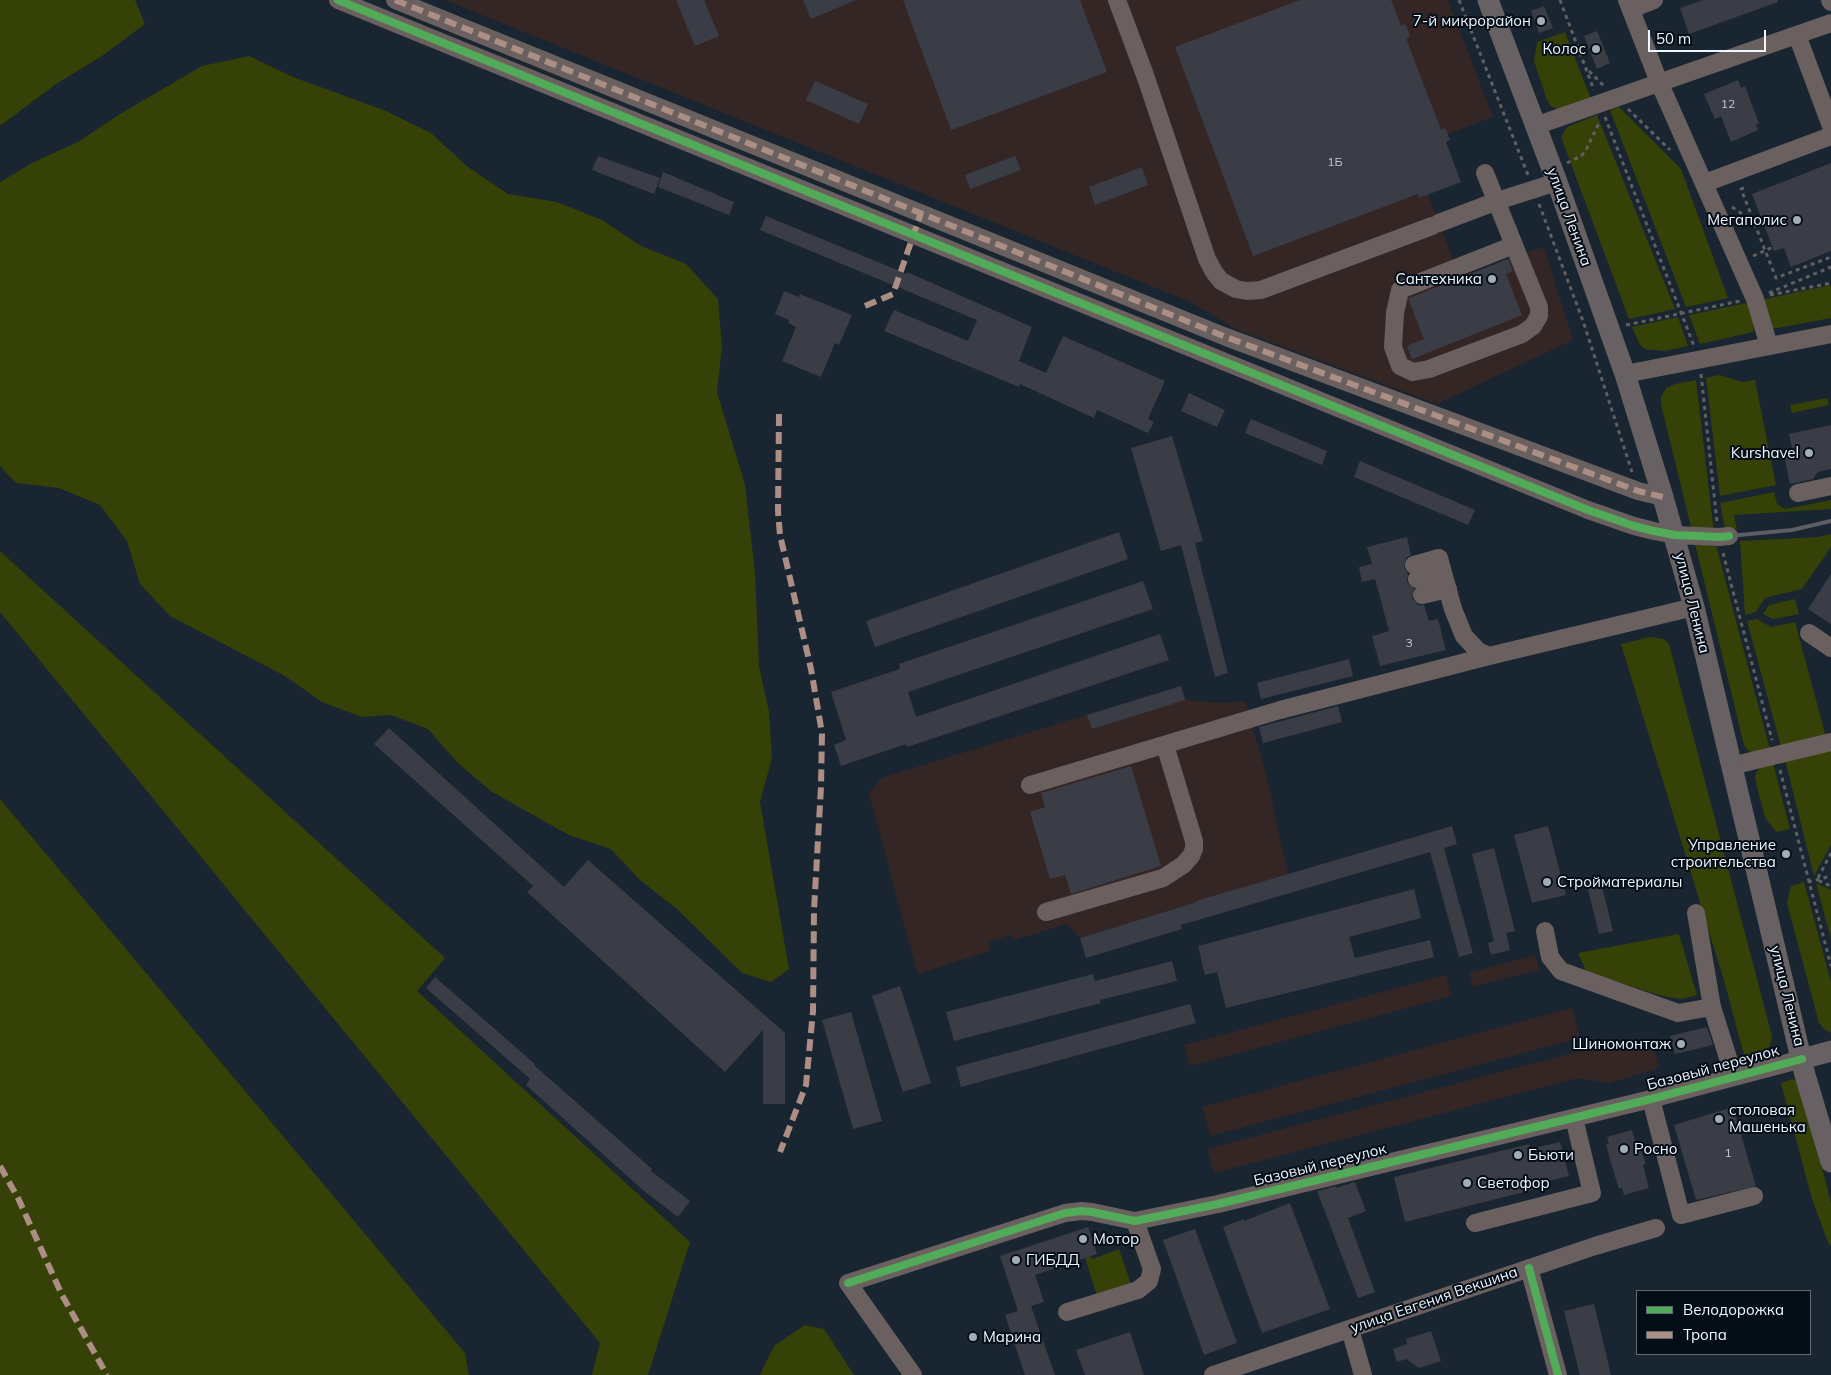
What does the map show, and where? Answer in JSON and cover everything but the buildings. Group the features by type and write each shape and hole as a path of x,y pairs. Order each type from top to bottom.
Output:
{"main road":[{"name":"улица Ленина","path":"1488,0 1609,328 1664,497 1694,607 1802,1059 1831,1162"},
{"path":"1802,1059 1831,1051"}],"street":[{"path":"338,0 1588,510 1634,526 1674,535 1724,537"},
{"path":"395,0 1226,337 1638,492 1664,497"},
{"path":"1117,0 1145,75 1207,259 1221,281 1236,289 1247,291 1261,290 1496,201 1534,191 1554,175"},
{"path":"1654,0 1629,4 1659,82 1755,299 1769,346"},
{"path":"1536,126 1831,23"},
{"path":"1797,35 1831,126"},
{"path":"1705,183 1831,136"},
{"path":"1485,173 1539,307 1539,316 1533,326 1522,334 1429,369 1413,372 1400,366 1393,347 1395,313 1400,290 1514,246"},
{"path":"1625,374 1831,334"},
{"path":"1798,492 1831,486"},
{"path":"1445,581 1418,580 1439,558 1453,609 1464,636 1478,651 1489,656"},
{"path":"1030,785 1280,710 1489,656 1694,607"},
{"path":"1809,633 1831,648"},
{"path":"1731,766 1831,742"},
{"path":"1046,912 1163,878 1183,865 1191,856 1194,849 1194,841 1165,745"},
{"path":"1696,913 1712,1007 1734,1077"},
{"path":"1545,931 1550,957 1561,971 1678,1013 1712,1007"},
{"name":"Базовый переулок","path":"913,1375 848,1283 1065,1213 1081,1210 1135,1221 1218,1204 1651,1099 1802,1059"},
{"path":"1651,1099 1681,1215 1754,1196"},
{"path":"1475,1223 1592,1193 1574,1118"},
{"path":"1068,1312 1138,1290 1149,1281 1152,1269 1135,1221"},
{"name":"улица Евгения Векшина","path":"1213,1375 1595,1246 1656,1228"},
{"path":"1530,1268 1558,1375"},
{"path":"1350,1329 1363,1375"}],"path":[{"path":"1459,0 1528,176 1554,175 1581,156 1588,146 1603,113 1681,312 1699,360 1724,537 1776,755 1831,966"},
{"path":"1560,0 1599,104"},
{"path":"1586,69 1671,150"},
{"path":"1750,185 1741,189 1776,278 1831,257"},
{"path":"1534,191 1614,411 1638,492"},
{"path":"1732,206 1754,222"},
{"path":"1758,254 1773,247"},
{"path":"1755,299 1831,267"},
{"path":"1587,334 1681,312"},
{"path":"1817,880 1831,853"},
{"path":"1808,882 1831,876"},
{"path":"1817,880 1831,886"}],"shaded area":[{"path":"445,0 1448,0 1493,117 1448,134 1450,140 1446,142 1428,195 1460,277 1544,247 1573,340 1437,404 1238,330 1188,301"},
{"path":"1181,686 1186,700 1223,703 1245,701 1266,774 1288,874 1080,938 1067,924 1014,940 1010,935 988,942 990,951 918,974 869,793 881,778"},
{"path":"1535,955 1539,970 1472,987 1469,973"},
{"path":"1446,975 1452,996 1190,1066 1184,1045"},
{"path":"1572,1008 1580,1038 1210,1136 1202,1107"},
{"path":"1653,1044 1660,1068 1609,1083 1578,1078 1214,1173 1207,1149 1584,1050"}],"green space":[{"path":"0,0 135,0 145,24 102,56 56,84 0,126"},
{"path":"1565,32 1591,99 1557,109 1551,106 1547,100 1534,61 1537,42"},
{"path":"249,56 293,77 386,111 431,133 468,167 508,194 557,202 602,220 641,246 686,264 718,299 722,346 717,392 745,485 755,573 759,666 769,712 772,758 760,802 789,969 771,982 742,973 677,909 640,880 611,849 569,835 492,792 458,763 428,729 391,715 362,717 322,702 285,676 170,616 140,584 127,541 100,505 59,488 16,483 0,466 0,182 34,162 78,142 120,114 202,66"},
{"path":"1619,107 1681,169 1728,298 1686,307 1610,110"},
{"path":"1597,115 1675,309 1629,319 1561,137 1567,127"},
{"path":"1831,285 1831,318 1772,328 1761,300"},
{"path":"1747,303 1754,325 1753,332 1700,344 1689,315"},
{"path":"1678,317 1688,346 1665,351 1645,349 1640,345 1632,327"},
{"path":"1719,375 1742,382 1755,380 1776,485 1720,496 1706,378"},
{"path":"1696,380 1715,541 1770,750 1753,753 1748,751 1744,745 1661,404 1661,397 1666,388 1675,384"},
{"path":"1827,398 1829,405 1792,413 1790,405"},
{"path":"1774,492 1777,504 1785,509 1831,500 1831,509 1734,515 1737,529 1725,528 1720,503"},
{"path":"1831,534 1831,547 1802,589 1765,598 1756,612 1745,615 1740,541 1818,537"},
{"path":"0,551 445,958 417,991 690,1242 648,1375 592,1375 600,1343 0,612"},
{"path":"1795,599 1799,614 1773,619 1763,614 1769,605"},
{"path":"1757,619 1771,627 1795,622 1826,737 1781,747 1747,621"},
{"path":"1650,637 1664,639 1669,644 1772,1036 1770,1046 1765,1052 1754,1057 1745,1059 1725,984 1621,644"},
{"path":"1831,749 1831,845 1814,876 1785,760"},
{"path":"1773,763 1790,829 1776,832 1765,817 1755,779 1759,769"},
{"path":"0,799 465,1353 469,1375 0,1375"},
{"path":"1804,882 1831,982 1831,1033 1819,1023 1787,903 1791,886"},
{"path":"1816,883 1831,890 1831,939"},
{"path":"1679,934 1697,995 1682,999 1652,993 1586,971 1578,953"},
{"path":"1793,1079 1800,1082 1831,1203 1831,1245 1829,1245 1812,1199 1781,1083"},
{"path":"1119,1249 1130,1281 1130,1288 1098,1299 1085,1258 1091,1256 1092,1259"},
{"path":"805,1325 824,1329 854,1375 760,1375 774,1346"}],"railway":[{"path":"1729,536 1792,530 1831,521"}],"marked path":[{"path":"395,0 1226,337 1638,491 1663,497"},
{"path":"865,306 893,294 921,213"},
{"path":"779,414 778,511 780,535 811,669 822,733 814,910 813,1011 806,1085 780,1152"},
{"path":"0,1166 18,1198 62,1295 107,1375"}],"cycle path":[{"path":"338,0 1588,510 1634,526 1675,535 1729,536"},
{"path":"848,1283 1065,1213 1092,1212 1135,1221 1218,1204 1651,1099 1802,1059"},
{"path":"1529,1268 1558,1375"}],"place":[{"name":"7-й микрорайон","path":"1541,21"},
{"name":"Колос","path":"1596,49"},
{"name":"Мегаполис","path":"1797,220"},
{"name":"Сантехника","path":"1492,279"},
{"name":"Kurshavel","path":"1809,453"},
{"name":"Управление строительства","path":"1786,854"},
{"name":"Стройматериалы","path":"1547,882"},
{"name":"Шиномонтаж","path":"1681,1044"},
{"name":"cтоловая Машенька","path":"1719,1119"},
{"name":"Росно","path":"1624,1149"},
{"name":"Бьюти","path":"1518,1155"},
{"name":"Светофор","path":"1467,1183"},
{"name":"Мотор","path":"1083,1239"},
{"name":"ГИБДД","path":"1016,1260"},
{"name":"Марина","path":"973,1337"}]}
